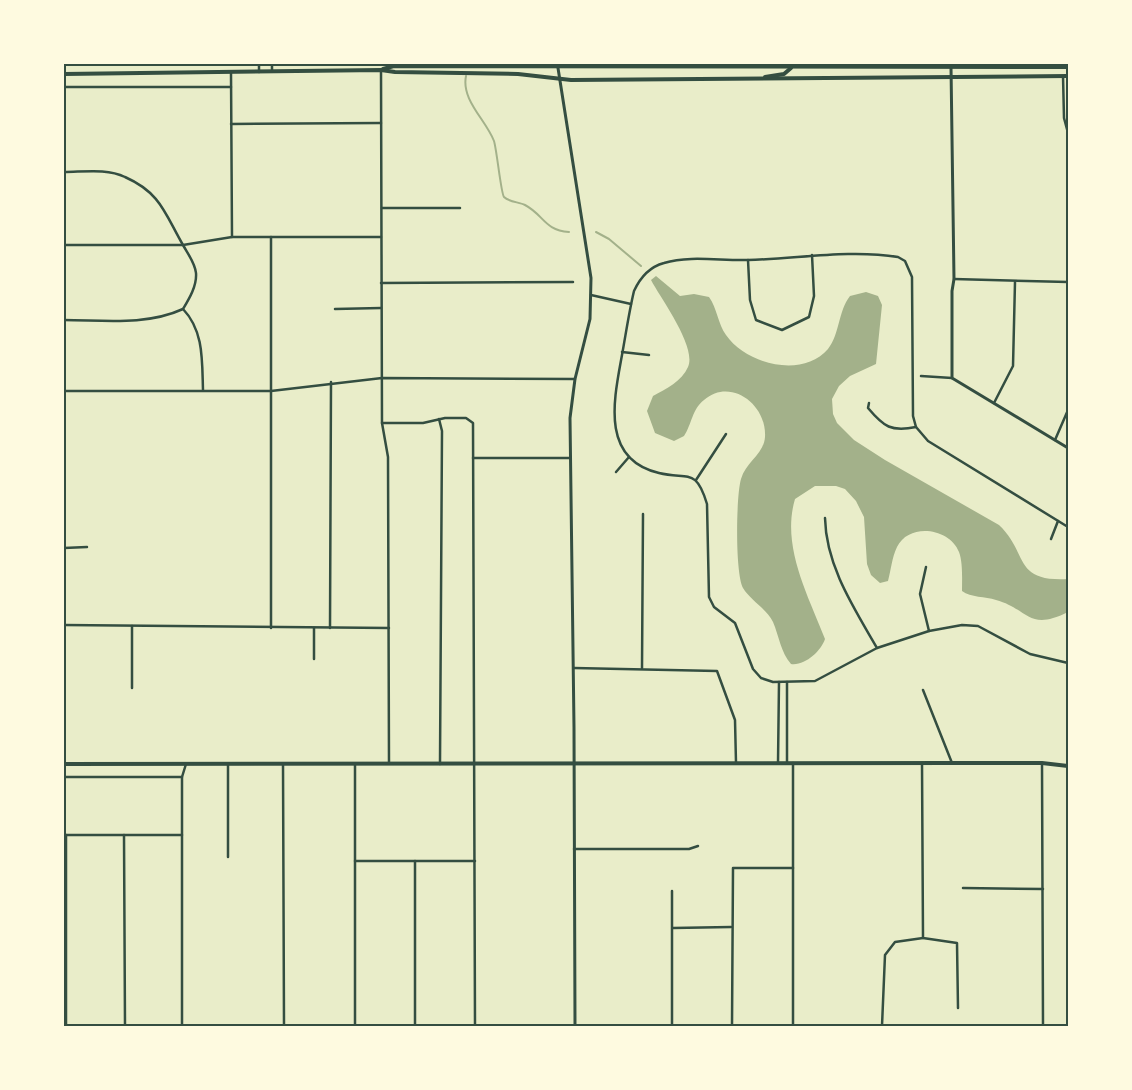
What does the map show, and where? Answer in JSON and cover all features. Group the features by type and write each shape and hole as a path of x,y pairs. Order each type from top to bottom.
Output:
{"main road":[{"path":"381,70 394,66 791,68 952,65 1068,67"},
{"path":"1063,67 1063,76"},
{"path":"763,78 772,74 784,74 791,68"},
{"path":"64,74 272,73 381,70 395,72 518,74 560,78 951,78 1068,76"},
{"path":"64,764 787,762 1042,763 1068,766"}],"street":[{"path":"259,64 259,73"},
{"path":"272,64 272,73"},
{"path":"952,65 954,279 952,291 952,378"},
{"path":"558,68 591,278 590,319 575,379 570,418 574,668 575,1026"},
{"path":"381,70 382,424 388,457 389,764"},
{"path":"230,73 232,237"},
{"path":"1063,76 1064,118 1068,133"},
{"path":"64,87 231,87"},
{"path":"231,124 382,123"},
{"path":"64,172 103,172 123,175 141,185 155,196 165,209 192,258 196,273 192,292 183,309 160,318 140,320 64,320"},
{"path":"382,208 460,208"},
{"path":"64,246 183,244 232,237 381,237"},
{"path":"271,237 271,628"},
{"path":"748,260 750,300 756,320 782,330 809,317 814,296 812,255"},
{"path":"1068,527 928,441 916,427 913,416 912,277 905,261 888,255 812,255 748,260 674,260 662,263 645,274 639,281 631,304 614,396 614,420 618,440 629,457 643,468 660,474 683,474 696,480 702,489 707,504 709,597 714,607 736,623 754,669 761,678 779,682 815,681 877,648 929,631 962,625 978,626 1030,654 1068,662"},
{"path":"954,279 1068,282"},
{"path":"381,283 573,282"},
{"path":"994,403 1014,366 1015,282"},
{"path":"591,295 631,304"},
{"path":"335,309 381,308"},
{"path":"183,309 189,315 200,339 203,391"},
{"path":"622,352 648,355"},
{"path":"921,376 952,378 1068,448"},
{"path":"64,391 271,391 330,382 382,378 575,379"},
{"path":"330,382 330,628"},
{"path":"869,403 868,408 882,424 899,430 916,427"},
{"path":"1055,441 1068,410"},
{"path":"382,424 423,423 439,419 466,418 473,424 475,1026"},
{"path":"439,419 442,431 440,764"},
{"path":"696,480 726,434"},
{"path":"616,472 629,457"},
{"path":"473,458 570,458"},
{"path":"642,669 643,514"},
{"path":"825,518 825,532 841,586 877,648"},
{"path":"1051,539 1058,521"},
{"path":"64,548 86,548"},
{"path":"926,567 920,594 929,631"},
{"path":"64,625 389,628"},
{"path":"132,626 132,688"},
{"path":"314,628 314,660"},
{"path":"574,668 717,671 735,720 736,763"},
{"path":"778,763 779,682"},
{"path":"786,682 787,762"},
{"path":"923,690 952,763"},
{"path":"793,763 793,1026"},
{"path":"922,763 923,938"},
{"path":"1042,763 1043,1026"},
{"path":"182,1026 182,777 186,764"},
{"path":"228,764 228,857"},
{"path":"283,764 284,1026"},
{"path":"354,764 355,1026"},
{"path":"64,777 182,777"},
{"path":"66,1026 65,835 182,835"},
{"path":"124,835 125,1026"},
{"path":"574,849 689,849 698,846"},
{"path":"355,861 475,861"},
{"path":"415,861 415,1026"},
{"path":"732,1026 731,928 733,868 793,868"},
{"path":"963,888 1043,889"},
{"path":"672,891 672,1026"},
{"path":"672,928 731,928"},
{"path":"882,1026 885,956 895,942 923,938 950,940 957,943 958,1008"}],"shaded area":[{"path":"656,276 680,296 694,294 709,297 723,331 735,345 747,354 775,364 804,364 817,358 832,343 843,308 850,296 866,292 878,296 882,305 876,364 850,376 839,386 832,399 833,414 837,423 854,440 885,460 999,525 1008,535 1029,571 1050,579 1068,579 1068,612 1055,618 1036,619 1007,604 962,591 962,571 959,552 947,538 939,533 929,531 910,534 903,539 895,551 888,581 880,583 871,575 867,564 864,517 856,501 845,489 836,486 815,486 795,499 791,535 798,570 825,639 812,657 802,663 791,664 780,644 770,617 750,597 740,580 737,534 739,488 743,473 764,443 764,425 754,405 736,393 725,392 714,394 700,404 684,436 674,441 655,433 647,411 653,396 682,376 688,367 689,358 677,323 651,280"}],"waterway":[{"path":"466,76 465,85 467,93 494,141 504,197 525,205 554,228 569,232"},
{"path":"596,232 609,239 641,266"}]}
